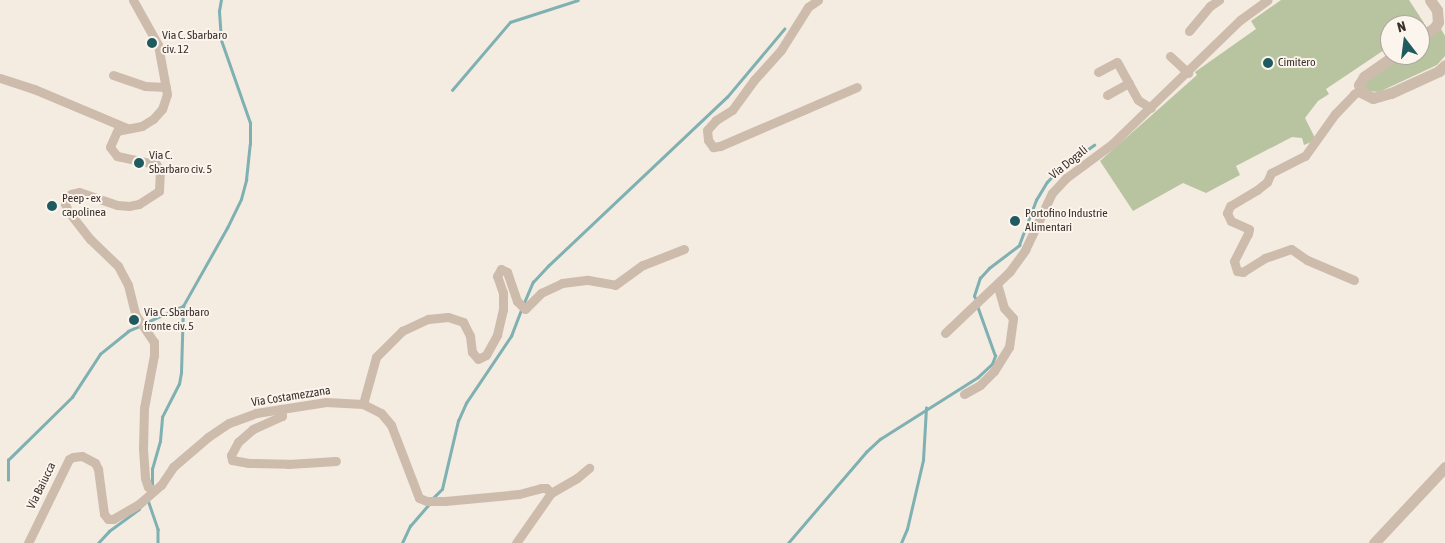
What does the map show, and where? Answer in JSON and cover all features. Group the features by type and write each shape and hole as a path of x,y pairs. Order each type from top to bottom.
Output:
{"street":[{"path":"133,0 158,45 166,87 162,109 153,119 142,126 118,131 110,147 117,156 156,164 161,176 159,191 139,204 129,206 117,205 79,192 71,194 66,198 65,204 68,211 90,239 118,266 128,285 135,314 154,342 154,355 144,408 143,449 145,478 148,487 153,490"},
{"path":"818,0 808,7 781,50 754,80 732,110 716,120 707,130 708,140 713,147 720,146 857,87"},
{"path":"1189,31 1210,6 1219,0"},
{"name":"Via Dogali","path":"945,333 1010,271 1025,250 1052,193 1066,178 1112,144 1188,73 1240,20 1268,0"},
{"path":"1430,0 1437,10 1438,22 1430,31"},
{"path":"1170,56 1188,73"},
{"path":"1098,72 1117,62 1138,100 1151,108"},
{"path":"1381,65 1364,77 1359,86 1363,93 1373,98 1391,93 1438,71 1445,65"},
{"path":"113,76 145,86 166,87"},
{"path":"0,78 34,89 127,128"},
{"path":"1107,95 1129,83"},
{"path":"1354,280 1306,260 1292,249 1265,258 1243,272 1237,272 1234,260 1249,229 1231,221 1227,213 1230,206 1267,182 1271,173 1304,156 1335,114 1354,94 1361,90"},
{"path":"363,404 376,357 402,331 428,319 448,317 463,322 470,336 472,352 478,359 486,355 497,335 503,310 502,292 497,276 501,269 507,272 517,301 525,309 541,293 562,283 588,280 615,285 627,279 643,265 684,249"},
{"path":"964,394 980,385 994,371 1009,347 1013,318 1004,308 997,284"},
{"name":"Via Costamezzana","path":"153,490 161,485 173,467 208,437 229,423 256,413 335,402 363,404 380,413 391,425 419,498 428,501 444,502 519,494 541,488 546,488 551,493"},
{"path":"281,409 282,416 253,429 238,442 231,455 232,460 249,463 288,464 336,461"},
{"name":"Via Baiucca","path":"28,543 69,460 73,457 82,456 94,463 98,469 104,514 108,519 113,519 139,504 153,490"},
{"path":"1374,543 1445,467"},
{"path":"516,543 551,493 578,478 589,468"}],"green space":[{"path":"1281,0 1409,0 1419,15 1380,15 1380,53 1326,89 1329,94 1318,101 1305,118 1316,140 1304,145 1302,138 1292,137 1236,166 1240,175 1206,193 1183,183 1133,211 1100,161 1197,75 1195,72 1256,29 1251,21"},
{"path":"1441,29 1445,36 1445,56 1437,65 1379,92 1368,91 1365,86 1370,77 1387,65 1430,65 1430,36"}],"waterway":[{"path":"152,486 152,469 160,441 162,417 179,384 181,373 183,306 227,228 241,199 246,180 250,123 221,40 219,11 221,0"},
{"path":"452,90 510,22 578,0"},
{"path":"523,305 533,282 548,266 727,97 784,29"},
{"path":"976,300 974,296 980,278 989,268 1019,245 1036,200 1047,182 1058,170 1094,145"},
{"path":"145,323 183,306"},
{"path":"788,543 866,452 880,439 978,377 992,364 995,356 977,306"},
{"path":"434,497 442,489 458,421 466,403 511,336 521,310"},
{"path":"8,480 8,460 72,397 100,354 128,331 140,326"},
{"path":"901,543 907,529 923,460 926,408"},
{"path":"148,500 158,529 158,543"},
{"path":"402,543 410,526 429,504"},
{"path":"98,543 109,531 139,509"}],"place":[{"name":"Via C. Sbarbaro civ. 12","path":"152,43"},
{"name":"Cimitero","path":"1268,63"},
{"name":"Via C. Sbarbaro civ. 5","path":"139,163"},
{"name":"Peep - ex capolinea","path":"52,206"},
{"name":"Portofino Industrie Alimentari","path":"1015,221"},
{"name":"Via C. Sbarbaro fronte civ. 5","path":"134,320"}]}
